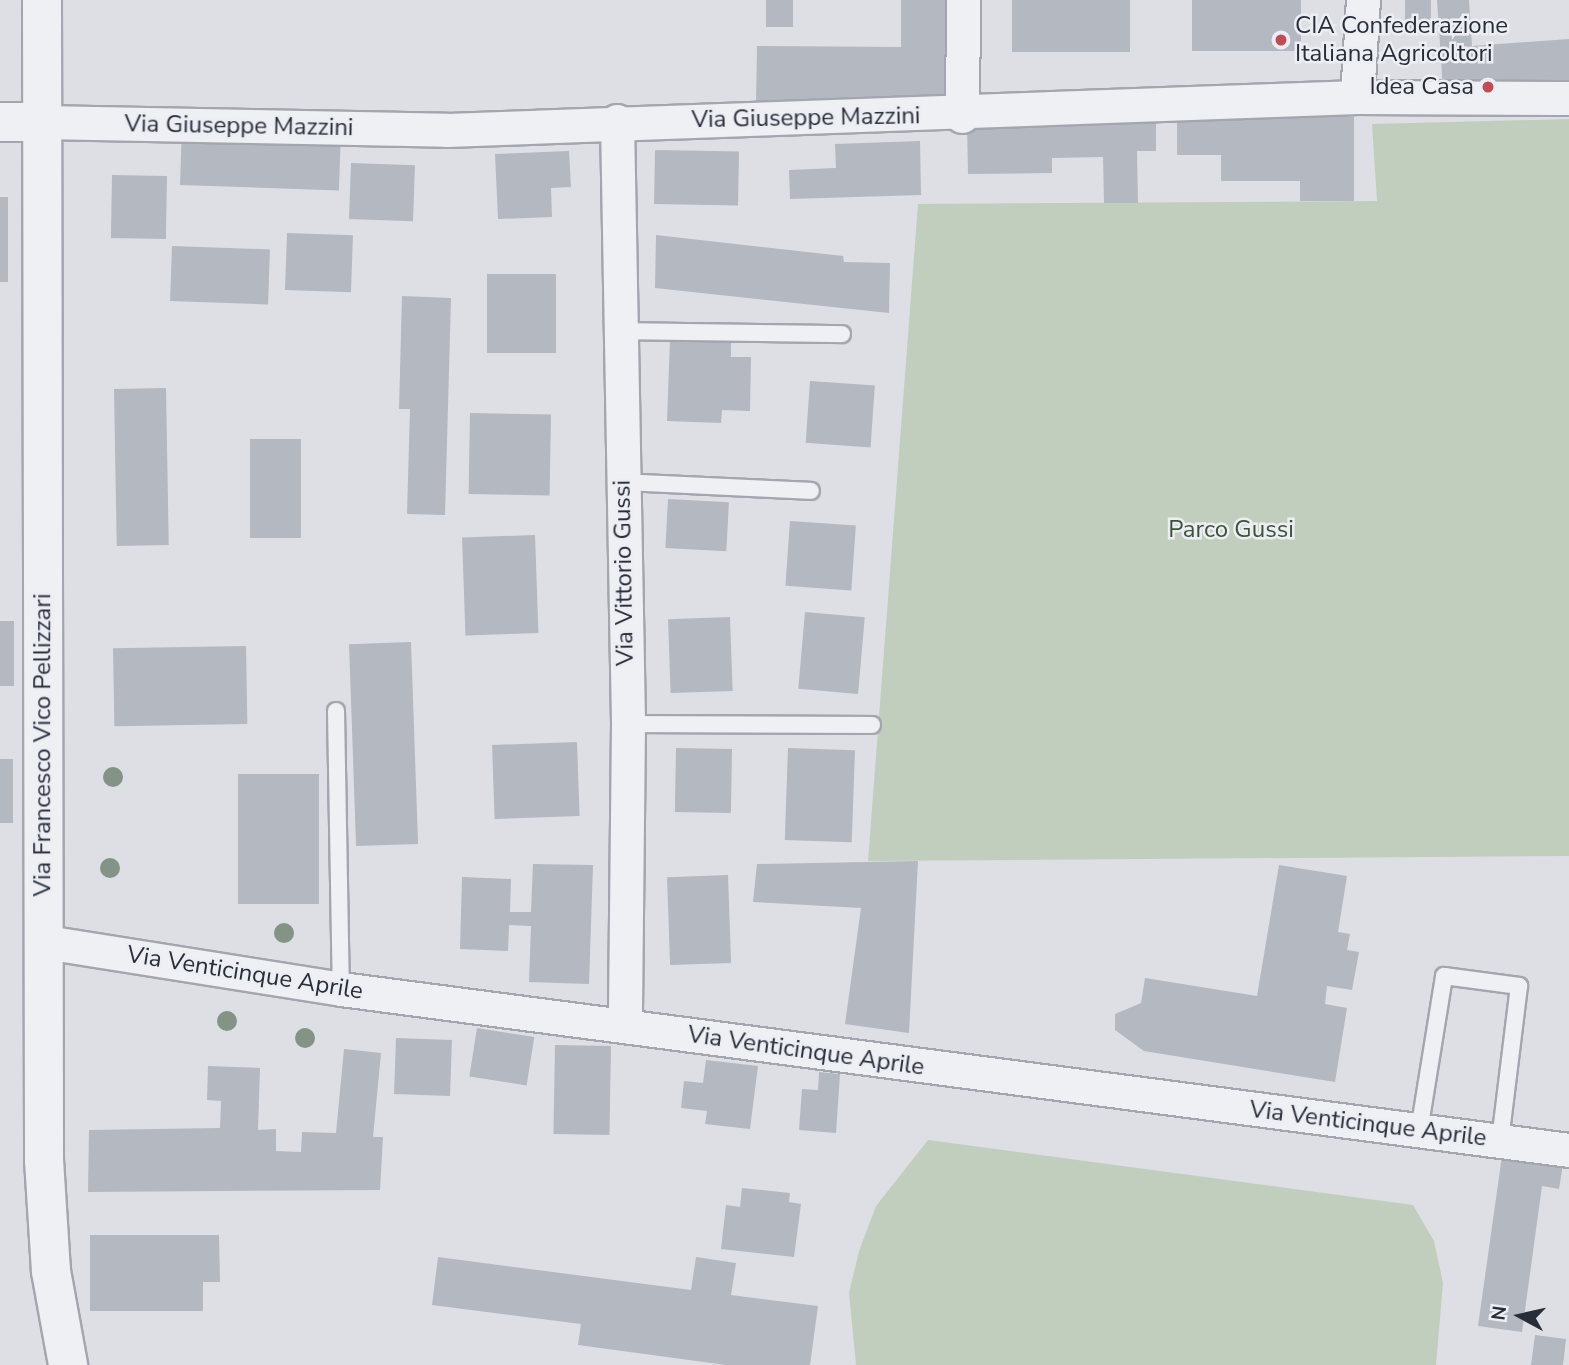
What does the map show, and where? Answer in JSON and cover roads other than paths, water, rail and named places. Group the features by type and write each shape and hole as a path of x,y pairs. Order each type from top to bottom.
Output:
{"street":[{"name":"Via Francesco Vico Pellizzari","path":"42,0 44,1160 51,1271 68,1365"},
{"path":"962,0 962,116"},
{"path":"1357,97 1363,0"},
{"name":"Via Giuseppe Mazzini","path":"42,122 447,130 617,121 962,116 1357,97 1569,98"},
{"name":"Via Vittorio Gussi","path":"617,121 623,331 622,482 628,723 625,1025"},
{"path":"0,122 42,122"},
{"name":"Via Venticinque Aprile","path":"45,942 341,989 1569,1150"}],"lane":[{"path":"623,331 842,334"},
{"path":"622,482 811,491"},
{"path":"336,711 341,989"},
{"path":"628,723 872,725"},
{"path":"1419,1131 1444,976 1519,986 1500,1141"}],"place":[{"name":"CIA Confederazione Italiana Agricoltori","path":"1281,40"},
{"name":"Idea Casa","path":"1488,87"}],"park label":[{"name":"Parco Gussi","path":"1231,530"}]}
